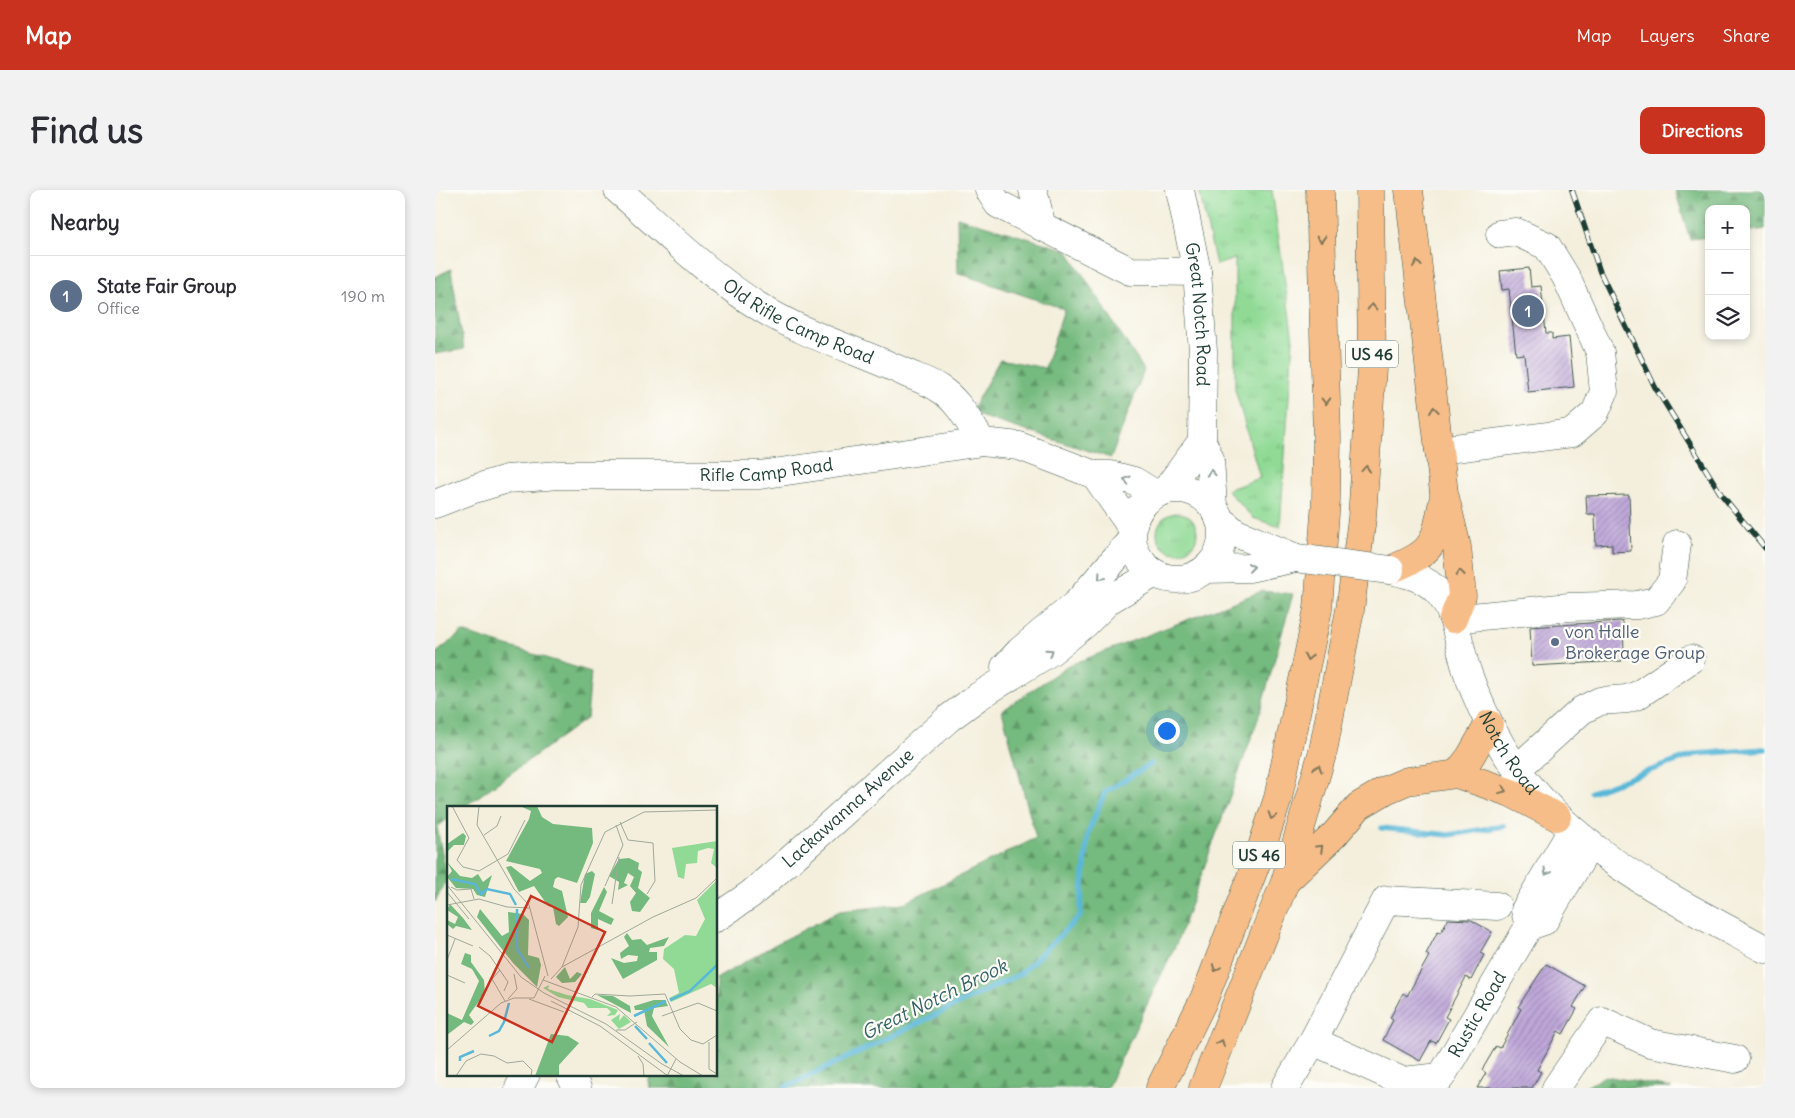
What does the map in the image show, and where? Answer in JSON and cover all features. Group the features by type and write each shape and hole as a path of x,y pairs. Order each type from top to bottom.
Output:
{"highway":[{"name":"US 46","path":"1160,1088 1204,999 1272,815 1302,690 1317,610 1326,500 1327,438 1320,190"},
{"name":"US 46","path":"1203,1088 1285,882 1323,751 1350,610 1363,518 1373,368 1370,190"},
{"path":"1409,190 1439,450 1445,493 1457,547 1462,596 1453,619"},
{"path":"1390,570 1418,558 1430,549 1437,533 1445,493"},
{"path":"1457,774 1470,757 1489,724"},
{"path":"1285,882 1335,834 1359,806 1386,790 1407,781 1457,774 1511,793 1573,830"}],"street":[{"name":"Old Rifle Camp Road","path":"618,190 719,278 757,306 784,322 823,339 878,359 941,389 959,407 982,442"},
{"path":"989,190 998,204 1130,271 1197,272"},
{"path":"1033,190 1042,226"},
{"name":"Great Notch Road","path":"1181,190 1197,272 1203,351 1201,441 1210,459 1216,513"},
{"path":"1439,450 1572,434 1595,413 1604,392 1600,352 1566,277 1547,246 1516,232 1500,234"},
{"path":"1132,534 1140,509 1161,492 1201,441"},
{"name":"Rifle Camp Road","path":"435,504 507,479 559,475 760,475 982,442 1019,446 1095,475 1111,475 1134,481 1161,492"},
{"path":"1095,475 1132,534 1140,559 1155,574 1165,578 1181,579 1197,575 1213,562 1222,542 1216,513 1204,498 1192,492 1179,489 1161,492"},
{"name":"Notch Road","path":"1216,513 1236,532 1296,558 1390,570 1417,577 1428,583 1444,599 1453,619 1467,670 1489,724 1517,769 1573,830 1623,870 1765,949"},
{"name":"Lackawanna Avenue","path":"979,696 1020,651 1077,603 1132,534"},
{"path":"1453,619 1569,608 1637,605 1656,601 1672,581 1677,544"},
{"name":"Notch Road","path":"1206,569 1249,568 1296,558"},
{"name":"Lackawanna Avenue","path":"719,911 776,872 949,718 979,696 1050,652 1085,624 1109,600 1155,574"},
{"path":"1517,769 1582,710 1600,702 1627,699 1638,695 1691,658"},
{"name":"Rustic Road","path":"1313,1042 1402,1081 1449,1083 1529,926 1525,910 1573,830"},
{"path":"1285,1088 1313,1042 1386,900 1497,906"},
{"path":"1556,1088 1602,1021 1650,1043 1735,1059"},
{"path":"519,1088 525,1076"},
{"path":"571,1076 577,1088"}],"green space":[{"path":"1199,190 1272,190 1293,340 1280,527 1253,518 1227,490 1260,478 1235,389 1235,259 1216,265"},
{"path":"1675,190 1765,190 1765,229 1750,231 1750,205 1705,205 1705,237 1690,239"},
{"path":"957,217 1067,250 1144,370 1111,458 970,413 1000,359 1045,368 1064,309 958,273"},
{"path":"451,269 464,349 435,354 435,277"},
{"path":"1181,513 1188,516 1194,522 1197,533 1196,541 1188,550 1181,553 1173,553 1166,550 1158,541 1157,529 1160,522 1169,514"},
{"path":"1262,591 1293,594 1258,719 1177,942 1107,1088 650,1088 648,1082 650,1076 717,1076 717,978 774,945 840,911 903,904 1036,838 1002,711 1067,666"},
{"path":"462,632 591,672 587,718 465,806 447,806 447,820 437,827 447,879 435,902 435,654"},
{"path":"1605,1076 1671,1088 1584,1088"}],"building":[{"path":"1529,268 1531,287 1541,286 1546,333 1552,333 1552,339 1569,337 1574,387 1528,392 1524,354 1516,355 1509,289 1502,290 1500,271"},
{"path":"1629,495 1631,551 1612,552 1612,544 1596,545 1595,514 1587,514 1586,496"},
{"path":"1623,622 1624,653 1622,653 1622,661 1532,666 1530,627"},
{"path":"1448,919 1471,920 1492,932 1480,953 1484,955 1471,980 1466,977 1445,1017 1449,1019 1436,1043 1431,1041 1420,1061 1383,1040 1393,1020 1390,1018 1403,993 1407,996 1429,956 1426,954 1438,931 1441,932"},
{"path":"1546,964 1585,986 1573,1007 1577,1009 1563,1034 1558,1031 1537,1070 1541,1072 1532,1088 1477,1088 1486,1073 1482,1070 1496,1046 1500,1048 1521,1009 1518,1007"}],"waterway":[{"name":"Great Notch Brook","path":"1591,792 1696,754 1765,749"},
{"name":"Great Notch Brook","path":"784,1088 1020,974 1080,916 1088,833 1105,792 1151,764"},
{"name":"Great Notch Brook","path":"1382,828 1449,835 1504,826"}],"railway":[{"path":"1572,190 1600,272 1655,387 1721,494 1765,548"}],"place":[{"name":"State Fair Group","path":"1528,311"},
{"name":"von Halle Brokerage Group","path":"1555,642"}]}
